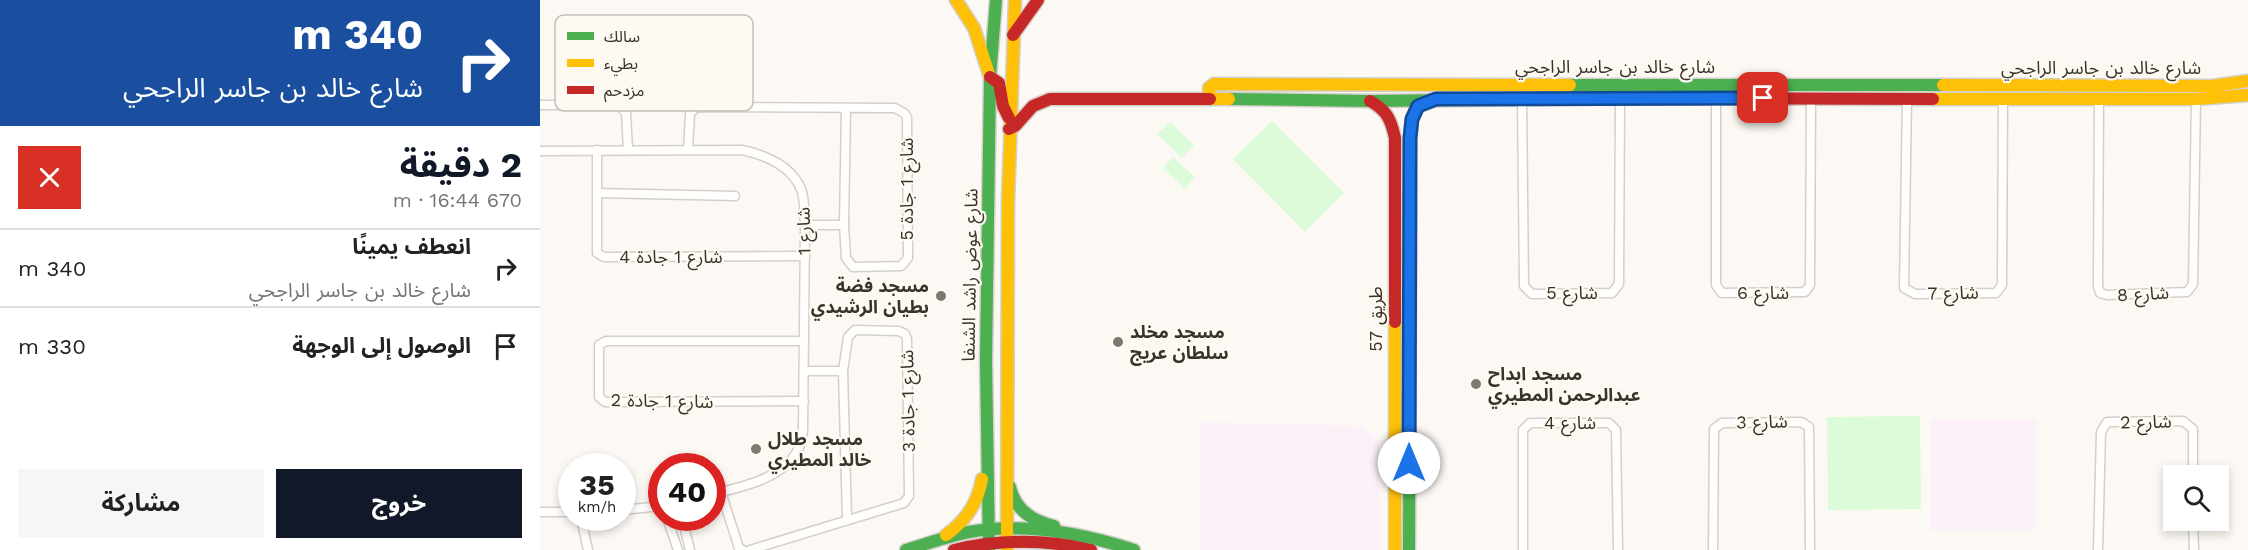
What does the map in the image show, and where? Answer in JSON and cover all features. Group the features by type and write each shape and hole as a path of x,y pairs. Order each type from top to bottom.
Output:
{"street":[{"path":"956,0 970,19 981,42 990,78 1001,82 1002,106 1009,123"},
{"name":"شارع عوض راشد الشنفا","path":"989,546 986,448 990,78 996,0"},
{"name":"شارع عوض راشد الشنفا","path":"1007,546 1009,123 1015,0"},
{"path":"1013,35 1038,0"},
{"name":"شارع خالد بن جاسر الراجحي","path":"1210,99 1208,90 1214,84 2212,86 2248,81"},
{"path":"1848,85 1850,88 1848,98"},
{"path":"1870,98 1868,91 1872,85"},
{"name":"شارع خالد بن جاسر الراجحي","path":"1009,123 1015,126 1033,106 1050,99 1369,101 1522,98 2196,99 2248,95"},
{"name":"شارع 5","path":"1522,98 1524,286 1532,294 1555,294 1611,293 1619,284 1620,98"},
{"name":"شارع 6","path":"1716,98 1716,285 1722,293 1804,292 1810,285 1810,98"},
{"name":"شارع 7","path":"1907,98 1904,288 1915,294 1927,294 1996,293 2002,285 2003,98"},
{"name":"شارع 8","path":"2099,98 2098,286 2100,293 2107,296 2187,292 2193,284 2196,99"},
{"name":"طريق 57","path":"1409,550 1410,138 1412,119 1418,106 1436,99"},
{"name":"طريق 57","path":"1369,101 1383,108 1391,118 1395,138 1395,550"},
{"name":"شارع 1 جادة 5","path":"753,108 846,108 895,108 907,117 908,258 901,266 853,267 846,258 844,225 846,108"},
{"path":"624,111 628,150"},
{"name":"شارع 1 جادة 5","path":"688,150 690,114 692,111"},
{"path":"1395,138 1400,133 1408,134 1410,138"},
{"name":"شارع 1 جادة 4","path":"597,150 597,253 604,257 805,256"},
{"name":"شارع 1","path":"540,151 742,150 759,153 773,160 796,181 802,192 805,225 803,432 798,449 780,470 767,477 726,490"},
{"path":"598,194 735,196"},
{"path":"805,225 844,225"},
{"path":"988,306 993,303 1000,304 1002,307 1004,377 1008,400"},
{"name":"شارع 1 جادة 3","path":"750,550 904,503 909,496 907,339 905,334 899,331 855,330 850,332 848,337 843,371 847,519"},
{"name":"شارع 1 جادة 2","path":"804,341 606,341 599,345 599,397 605,402 804,401"},
{"path":"805,371 843,371"},
{"name":"شارع 2","path":"2098,550 2101,432 2107,422 2183,421 2193,429 2193,465"},
{"name":"شارع 3","path":"1713,550 1713,429 1722,423 1801,422 1809,427 1810,550"},
{"name":"شارع 4","path":"1523,550 1523,430 1530,423 1609,423 1616,430 1618,550"},
{"path":"937,541 958,527 975,503 980,491 986,448"},
{"path":"1008,475 1013,498 1030,517 1047,525 1082,532 1101,541"},
{"path":"1394,505 1403,509 1408,506"},
{"path":"540,512 558,512"},
{"path":"726,516 739,548 743,550"},
{"path":"1395,522 1400,518 1409,521"},
{"path":"906,550 989,529 1006,528 1049,531 1134,550"},
{"path":"584,531 588,550"},
{"path":"672,531 678,550"},
{"path":"685,531 690,550"},
{"path":"2193,531 2194,550"},
{"path":"954,550 1007,546 1028,541 1091,550"},
{"path":"1051,550 1067,545"}],"shaded area":[{"path":"1930,419 2036,419 2036,530 1930,530"},
{"path":"1201,422 1363,426 1379,441 1380,550 1199,550"}],"green space":[{"path":"1272,121 1344,193 1305,232 1233,159"},
{"path":"1170,122 1194,145 1182,158 1157,134"},
{"path":"1173,157 1195,177 1185,189 1163,168"},
{"path":"1920,416 1921,509 1828,510 1827,417"}],"traffic: fast":[{"path":"989,550 986,361 990,77 996,0"},
{"path":"1570,85 1943,85"},
{"path":"1229,99 1369,101 1633,98"},
{"path":"1409,550 1410,254"},
{"path":"1010,487 1020,508 1032,518 1054,526"},
{"path":"906,550 961,534 1011,528 1073,534 1134,550"}],"traffic: slow":[{"path":"956,0 974,28 990,77"},
{"path":"1007,550 1008,202 1015,0"},
{"path":"1943,85 2212,86 2248,81"},
{"path":"1229,99 1210,99 1209,88 1214,84 1570,85"},
{"path":"1933,99 2196,99 2248,95"},
{"path":"1395,322 1395,550"},
{"path":"946,535 960,524 970,511 978,496 982,479"}],"traffic: jam":[{"path":"1013,35 1038,0"},
{"path":"990,77 999,83 1003,106 1009,118"},
{"path":"1633,98 1933,99"},
{"path":"1009,129 1015,126 1033,106 1050,99 1210,99"},
{"path":"1370,101 1381,108 1387,116 1395,138 1395,322"},
{"path":"1410,254 1412,119 1418,106 1430,102"},
{"path":"954,550 1005,542 1040,542 1091,550"}],"place":[{"name":"مسجد فضة بطيان الرشيدي","path":"941,296"},
{"name":"مسجد مخلد سلطان عريج","path":"1118,342"},
{"name":"مسجد ابداح عبدالرحمن المطيري","path":"1476,384"},
{"name":"مسجد طلال خالد المطيري","path":"756,449"}],"route":[{"path":"1409,463 1410,138 1412,119 1418,106 1436,99 1763,98"}]}
